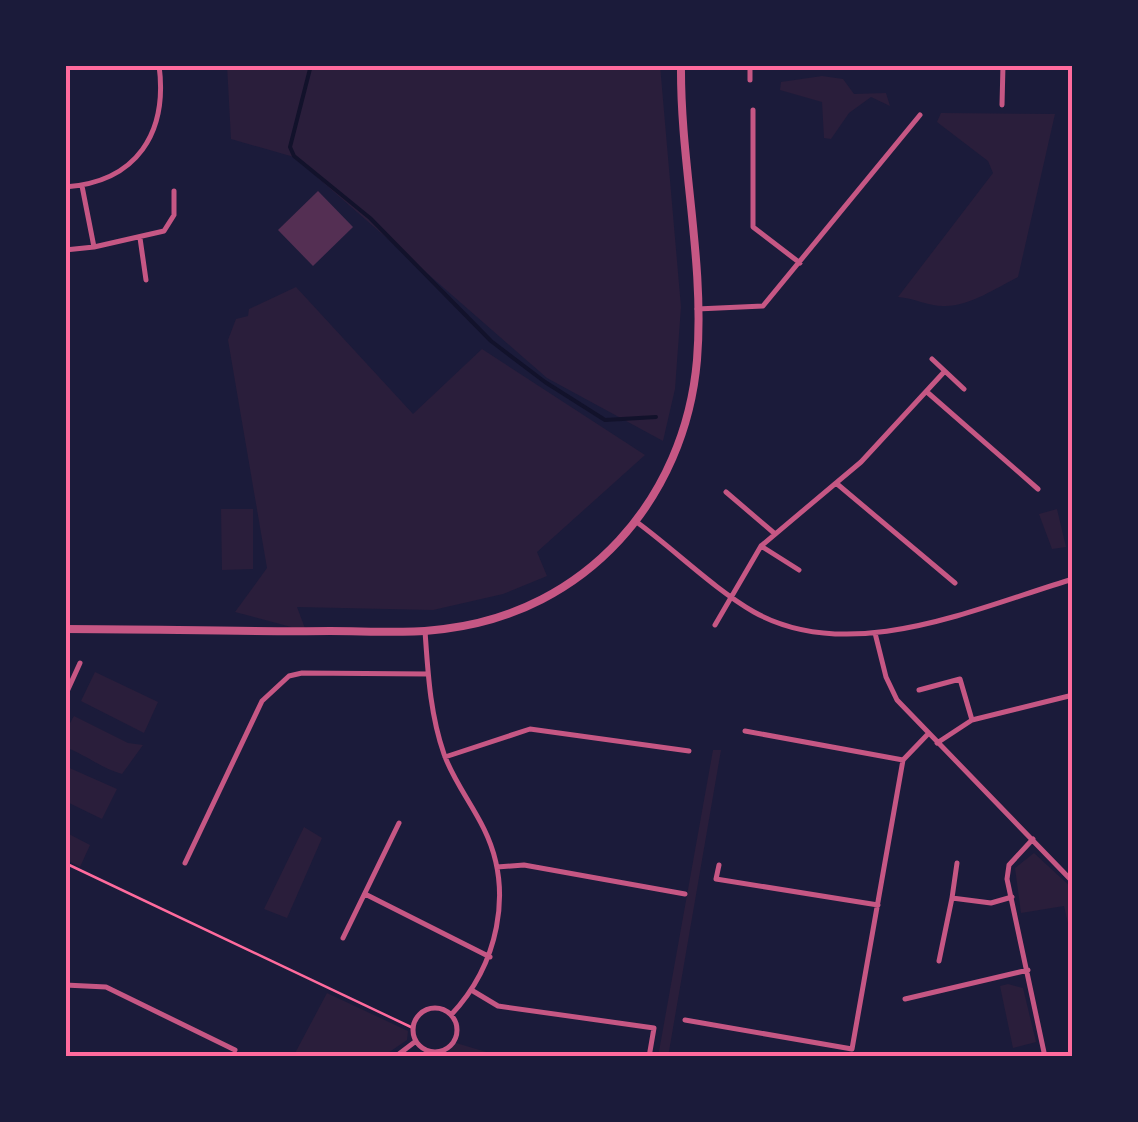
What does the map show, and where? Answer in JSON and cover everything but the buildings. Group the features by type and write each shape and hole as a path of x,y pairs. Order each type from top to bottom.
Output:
{"street":[{"path":"114,67 126,65"},
{"path":"65,187 82,186 124,167 149,141 162,104 158,65"},
{"path":"65,628 424,630 512,611 600,560 638,523 682,438 697,359 680,65"},
{"path":"750,65 750,80"},
{"path":"1002,105 1004,65"},
{"path":"753,110 753,227 800,263"},
{"path":"697,309 764,306 920,115"},
{"path":"82,186 94,247"},
{"path":"65,250 140,238 172,224 174,191"},
{"path":"140,238 146,280"},
{"path":"932,360 964,388"},
{"path":"715,625 761,546 836,483 944,372"},
{"path":"926,392 1038,489"},
{"path":"836,483 955,583"},
{"path":"726,492 774,533"},
{"path":"638,523 754,611 790,627 830,636 875,632 1073,579"},
{"path":"761,546 799,570"},
{"path":"424,630 428,674 445,757 484,828 498,867 500,904 490,957 473,991 451,1015"},
{"path":"875,632 890,688 927,735 1073,882"},
{"path":"65,696 80,664"},
{"path":"184,862 262,700 280,683 302,673 428,674"},
{"path":"919,690 960,679 972,720"},
{"path":"937,744 972,720 1073,696"},
{"path":"445,757 530,729 689,751"},
{"path":"744,732 903,760"},
{"path":"685,1020 852,1050 903,760 927,735"},
{"path":"343,938 400,823"},
{"path":"1033,839 1008,865 1045,1057"},
{"path":"939,961 957,863"},
{"path":"498,867 524,865 685,894"},
{"path":"719,865 716,879 878,906"},
{"path":"364,894 490,957"},
{"path":"952,898 991,903 1012,897"},
{"path":"905,999 1028,970"},
{"path":"65,985 106,987 235,1050"},
{"path":"473,991 498,1006 654,1028 649,1057"},
{"path":"431,1008 451,1015 456,1032 446,1048 426,1050 416,1041 412,1028 418,1015 431,1008"},
{"path":"395,1057 416,1041"}],"path":[{"path":"65,863 412,1028"}],"shaded area":[{"path":"227,65 660,65 681,307 675,389 663,441 547,378 294,157 231,139"},
{"path":"822,76 843,79 854,94 886,93 890,106 871,97 849,113 831,139 824,138 822,102 780,90 781,82"},
{"path":"941,113 1055,114 1018,277 973,300 945,306 898,297 993,173 988,161 937,122"},
{"path":"296,287 413,414 482,349 645,455 537,552 547,576 503,594 433,610 297,607 306,631 235,612 267,568 228,340 236,319"},
{"path":"221,509 253,509 253,569 222,570"},
{"path":"1057,509 1066,547 1052,549 1039,514"},
{"path":"95,672 158,702 144,733 81,701"},
{"path":"74,716 128,743 143,745 122,774 65,747 65,732"},
{"path":"713,750 721,750 668,1057 658,1057"},
{"path":"65,766 117,789 102,819 65,801"},
{"path":"304,827 322,838 287,918 264,909"},
{"path":"65,832 90,845 80,867 65,859"},
{"path":"1034,853 1073,889 1073,945 1064,906 1021,913 1015,868"},
{"path":"1000,986 1023,988 1036,1042 1013,1048"},
{"path":"327,993 408,1031 407,1040 382,1057 293,1057"},
{"path":"456,1043 503,1057 443,1057"}],"waterway":[{"path":"311,65 290,147 294,156 370,218 491,341 545,382 605,420 656,417"}]}
